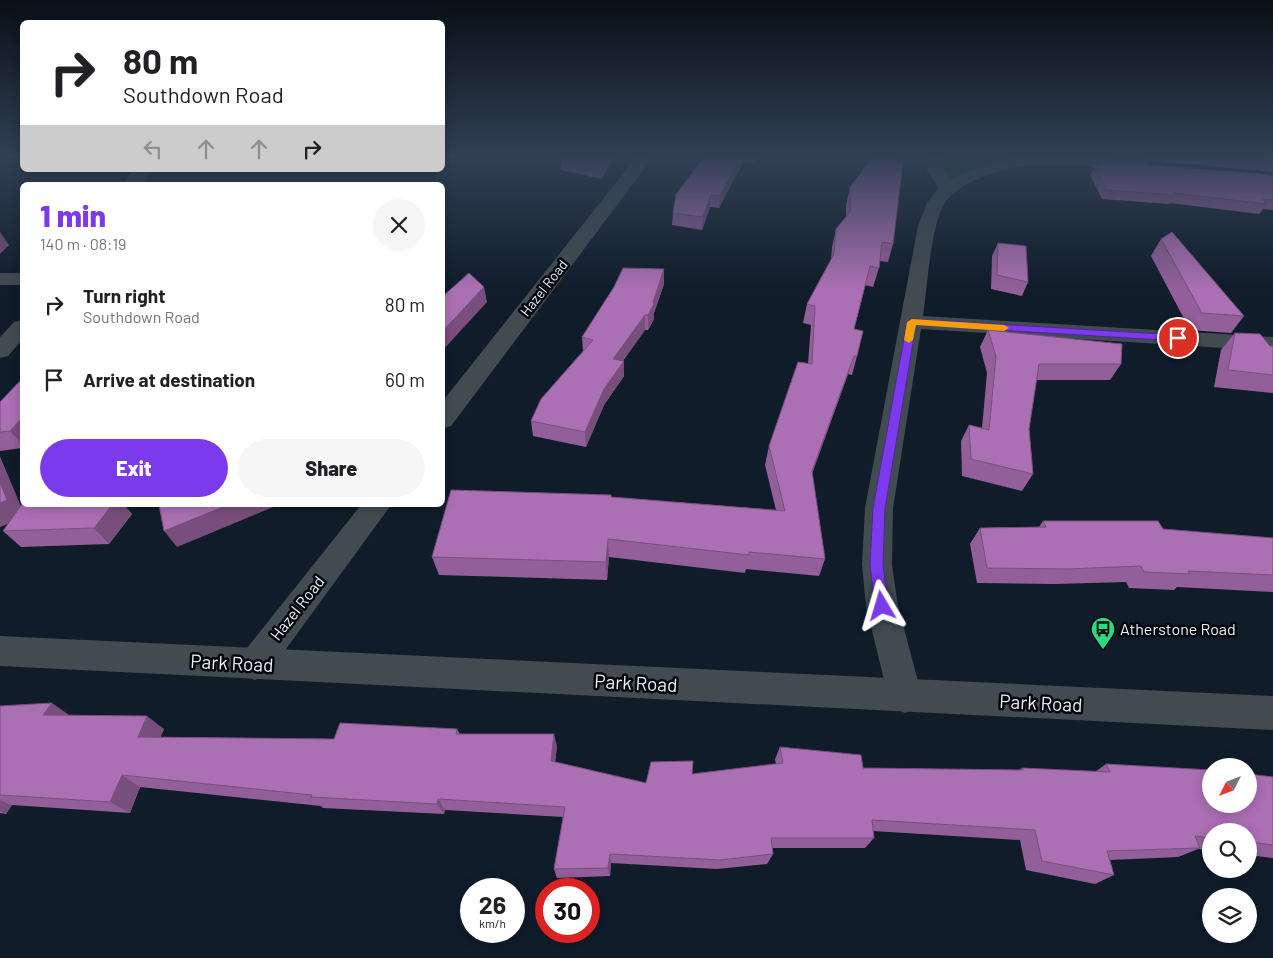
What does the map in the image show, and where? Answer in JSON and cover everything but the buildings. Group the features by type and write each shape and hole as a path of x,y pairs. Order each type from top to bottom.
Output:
{"street":[{"name":"Hazel Road","path":"445,416 611,201"},
{"path":"906,696 882,606 877,565 879,508 927,226 938,201"},
{"path":"0,279 20,278"},
{"path":"912,322 1273,344"},
{"path":"0,351 20,328"},
{"name":"Hazel Road","path":"255,664 375,507"},
{"name":"Park Road","path":"0,651 1273,713"}],"slow traffic":[{"path":"909,340 912,322 1004,328"}],"place":[{"name":"Atherstone Road","path":"1103,650"}],"route":[{"path":"882,606 877,565 879,508 912,322 1178,338"}]}
